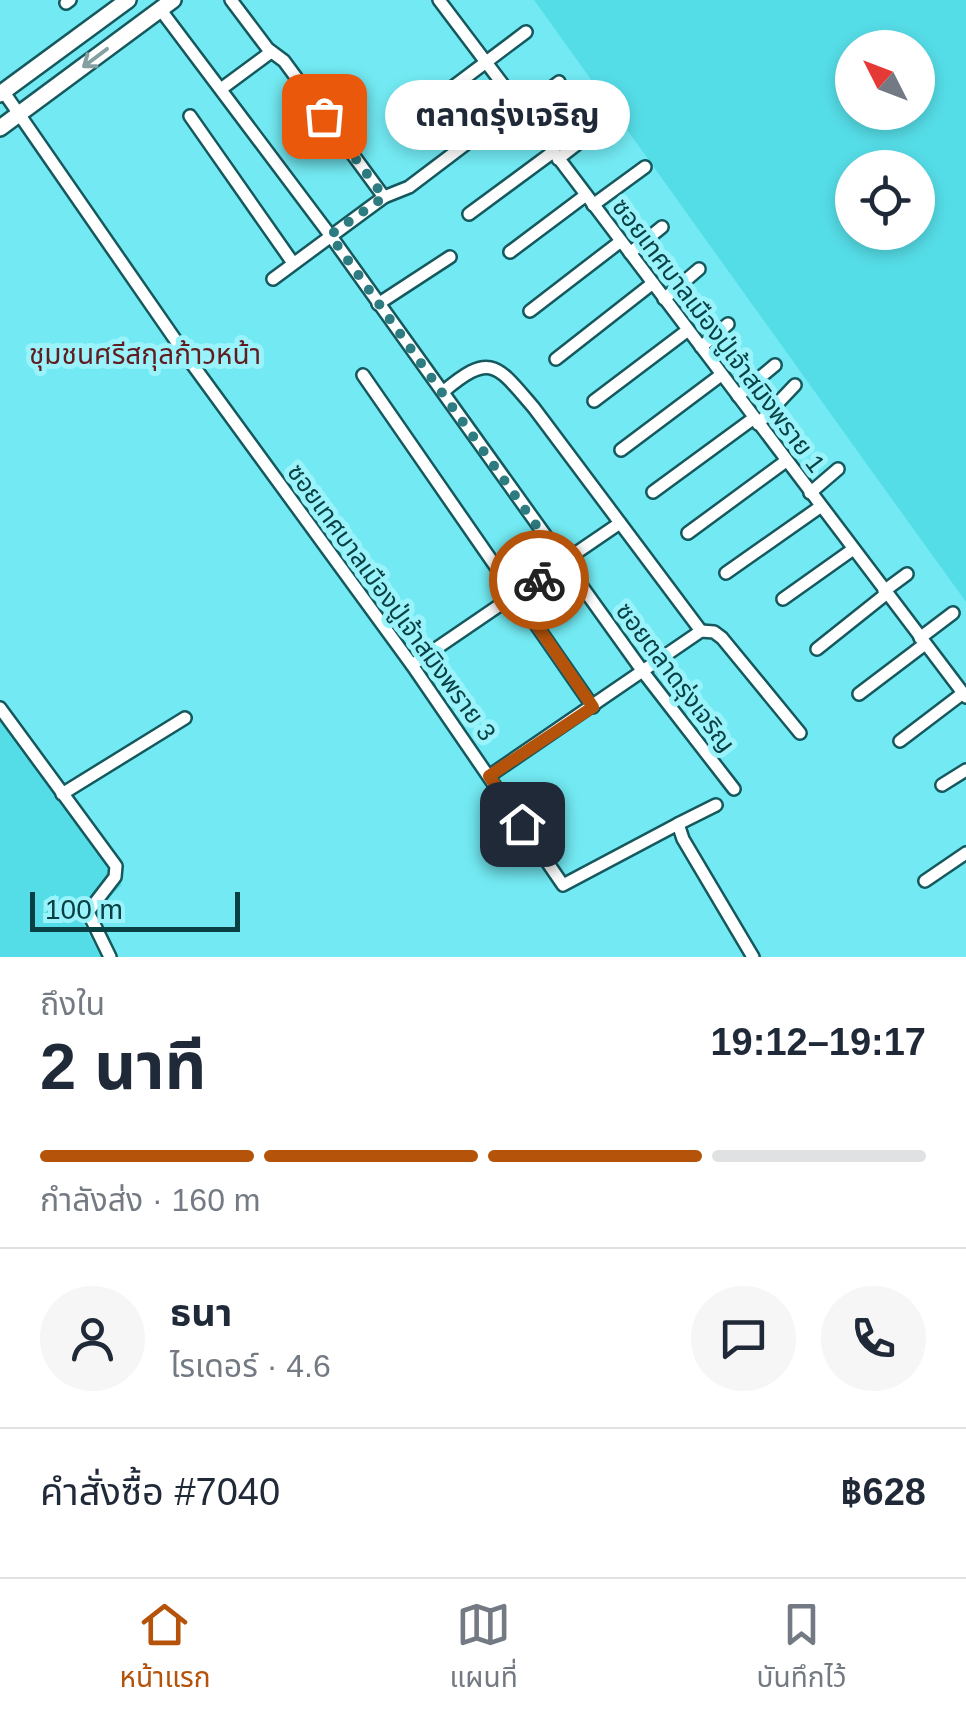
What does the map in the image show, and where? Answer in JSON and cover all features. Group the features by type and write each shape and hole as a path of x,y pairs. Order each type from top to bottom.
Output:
{"main road":[{"path":"2,92 128,0"},
{"path":"0,128 166,5"}],"street":[{"path":"231,0 271,52 284,61 384,197"},
{"name":"ซอยเทศบาลเมืองปู่เจ้าสมิงพราย 1","path":"439,0 852,550 963,687"},
{"name":"ซอยตลาดรุ่งเจริญ","path":"166,5 221,90 330,235 563,563 734,789"},
{"path":"437,99 526,32"},
{"path":"221,90 271,52"},
{"path":"273,279 384,197 408,187 559,82"},
{"name":"ซอยเทศบาลเมืองปู่เจ้าสมิงพราย 3","path":"2,92 190,361 412,666 563,885 678,824"},
{"path":"190,116 293,263"},
{"path":"469,214 603,124"},
{"path":"510,252 645,167"},
{"path":"630,254 662,227"},
{"path":"530,311 621,241"},
{"path":"378,304 450,257"},
{"path":"664,299 699,269"},
{"path":"556,358 653,283"},
{"path":"701,347 728,324"},
{"path":"594,401 688,330"},
{"path":"738,396 775,365"},
{"path":"442,392 476,368 488,366 504,373 701,631"},
{"path":"363,375 593,707"},
{"path":"621,450 721,375"},
{"path":"652,492 756,421 795,385"},
{"path":"688,533 786,461"},
{"path":"810,493 838,469"},
{"path":"726,573 820,507"},
{"path":"412,666 620,523"},
{"path":"784,599 852,550"},
{"path":"818,649 907,574"},
{"path":"859,694 953,613"},
{"path":"489,776 701,631 714,632 722,638 800,733"},
{"path":"900,741 963,687"},
{"path":"0,708 116,866 116,876 88,912 110,957"},
{"path":"62,794 184,718"},
{"path":"942,785 966,770"},
{"path":"716,805 678,824 683,839 753,957"},
{"path":"925,881 966,853"}],"shaded area":[{"path":"534,0 966,0 966,602"},
{"path":"0,715 122,885 83,923 101,957 0,957"}],"way so far":[{"path":"324,116 384,197 330,235 563,563 539,580"}],"place":[{"name":"ตลาดรุ่งเจริญ","path":"324,116"}],"district":[{"name":"ชุมชนศรีสกุลก้าวหน้า","path":"145,354"}],"route":[{"path":"522,824 489,776 593,707 516,595 539,580"}]}
